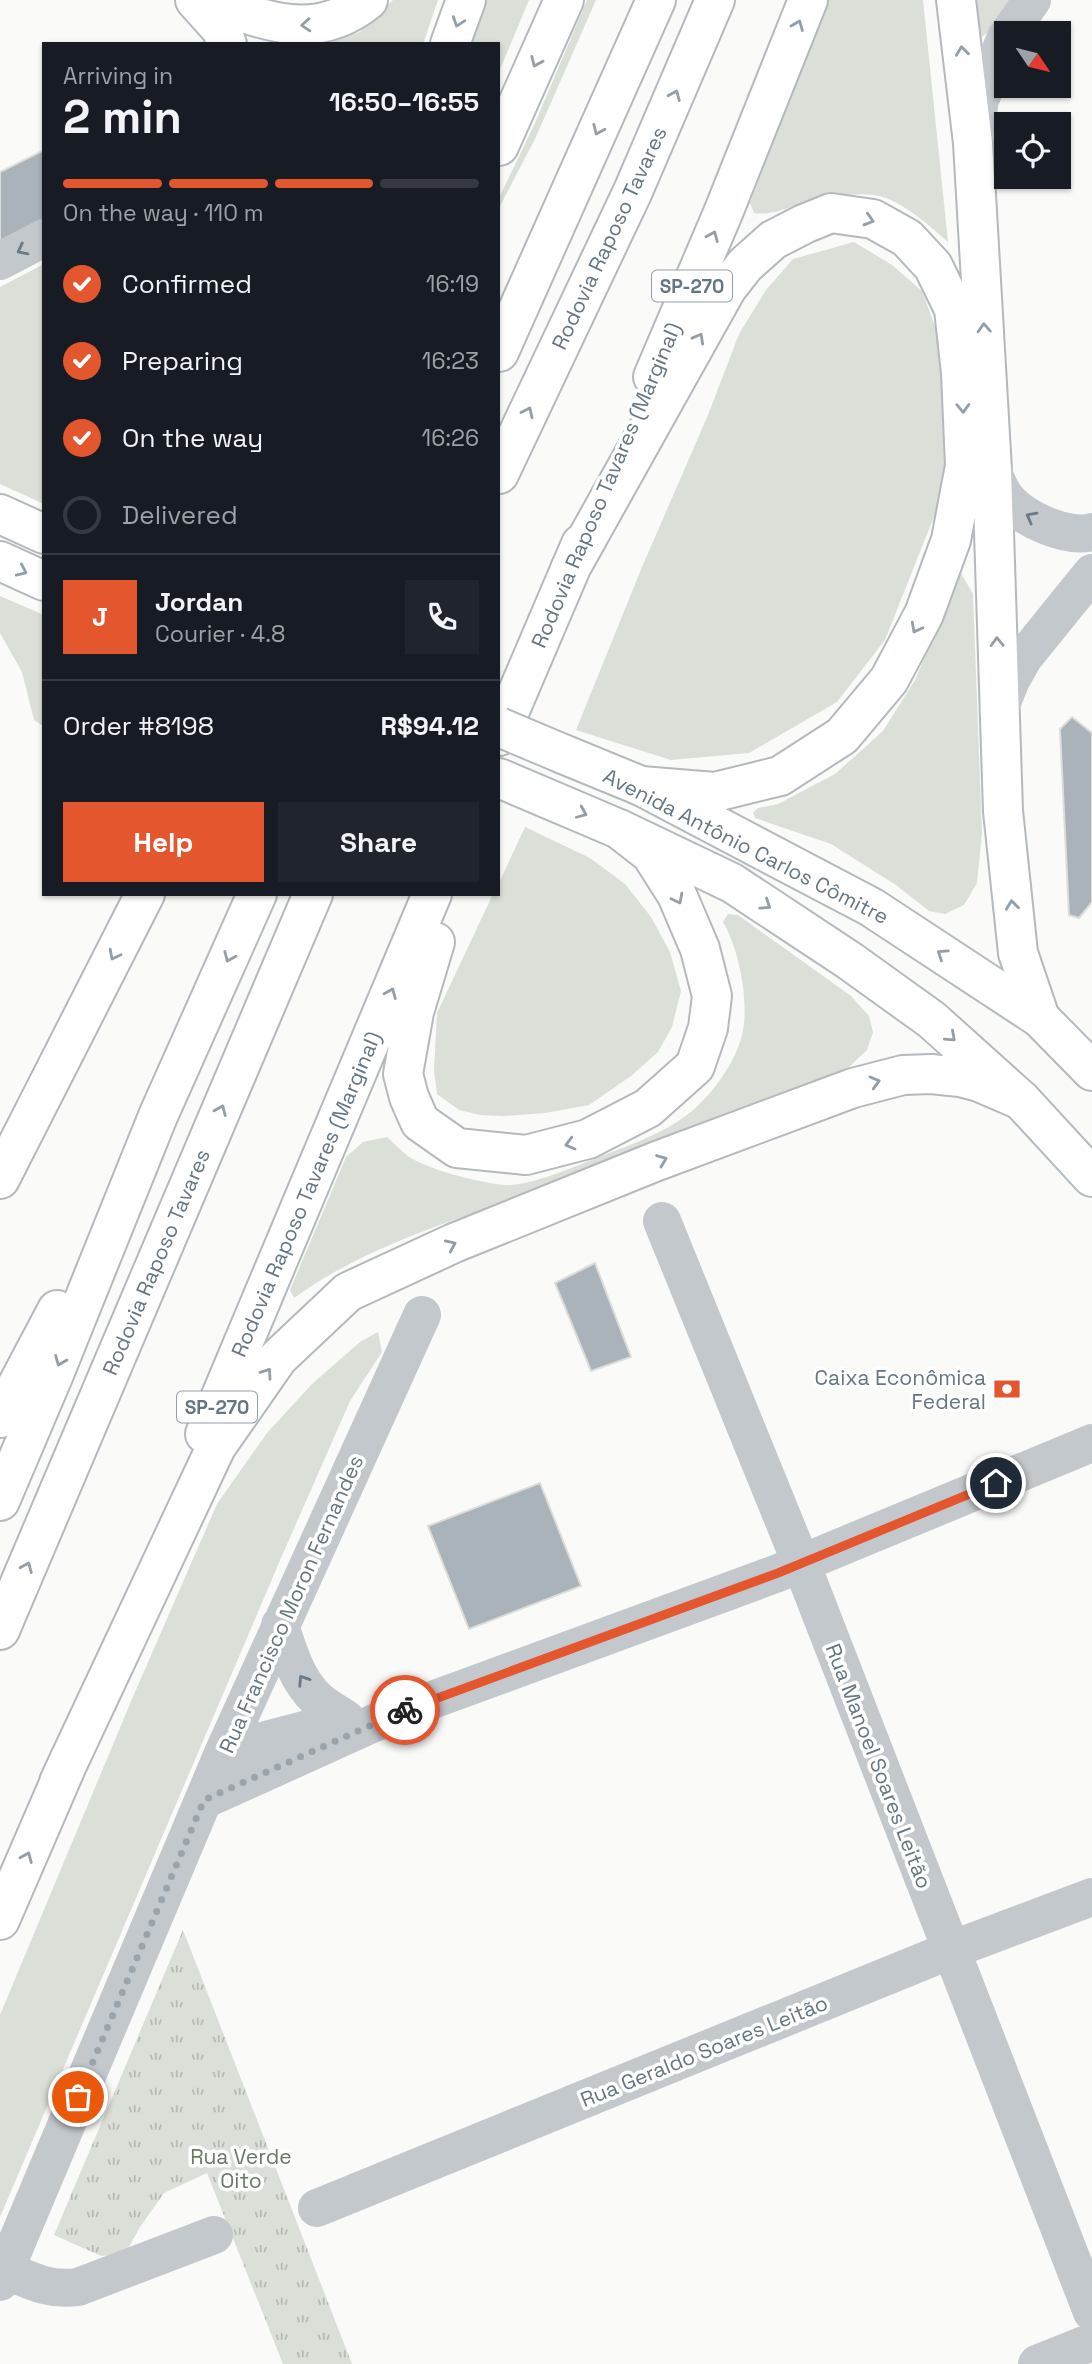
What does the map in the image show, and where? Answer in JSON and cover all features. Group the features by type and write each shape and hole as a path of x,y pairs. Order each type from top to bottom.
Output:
{"main road":[{"path":"195,0 221,29 226,42"},
{"path":"210,0 237,11 294,26 313,25 343,17 368,0"},
{"path":"451,42 466,0"},
{"path":"500,144 564,0"},
{"path":"500,350 656,0"},
{"name":"Rodovia Raposo Tavares","path":"500,472 633,191 715,0"},
{"name":"Rodovia Raposo Tavares (Marginal)","path":"500,734 723,212 808,0"},
{"path":"956,0 973,143 992,470 1003,811 1018,953 1040,1018"},
{"path":"570,569 727,288 745,265 773,240 831,214 873,219 906,238 933,266 954,309 961,373 965,466 951,540 924,614 889,680 842,736 780,776 715,792 641,786"},
{"path":"4,515 42,533"},
{"path":"0,561 42,580"},
{"path":"500,750 528,665"},
{"name":"Avenida Antônio Carlos Cômitre","path":"500,727 641,786 871,907 1040,1018 1092,1071"},
{"name":"Avenida Antônio Carlos Cômitre","path":"500,778 619,829 732,883 849,961 932,1020 1021,1100 1092,1177"},
{"path":"450,896 414,1012 403,1074 420,1122 457,1148 526,1155 588,1139 648,1108 695,1066 708,1028 712,996 700,949 677,895 651,854 619,829"},
{"path":"0,1179 144,896"},
{"path":"0,1501 158,1116 256,896"},
{"name":"Rodovia Raposo Tavares","path":"0,1630 312,896"},
{"name":"Rodovia Raposo Tavares (Marginal)","path":"0,1920 431,896"},
{"path":"59,1782 216,1447 278,1357 348,1292 454,1243 645,1166 853,1088 903,1075 931,1074 979,1082 1021,1100"},
{"path":"0,1418 158,1116"}],"street":[{"path":"1017,21 1032,0"},
{"path":"973,143 980,100 994,66"},
{"path":"0,261 42,240"},
{"path":"992,470 1004,497 1030,518 1065,531 1088,534 1092,532"},
{"path":"999,710 1024,657 1092,573"},
{"name":"Rua Manoel Soares Leitão","path":"662,1221 801,1563 1092,2312"},
{"name":"Rua Francisco Moron Fernandes","path":"2,2276 279,1625 422,1315"},
{"path":"204,1800 394,1714 801,1563 1092,1443"},
{"path":"279,1625 292,1662 305,1685 317,1699 346,1720"},
{"path":"224,1751 346,1720 394,1714"},
{"name":"Rua Geraldo Soares Leitão","path":"317,2208 951,1950 1092,1897"},
{"path":"2,2276 59,2290 78,2287 214,2235"},
{"path":"1037,2364 1092,2342"}],"green space":[{"path":"393,0 438,0 424,42 332,42 360,32"},
{"path":"481,0 529,0 500,70 500,42 470,42"},
{"path":"587,0 596,0 535,139 500,206 500,196 535,123"},
{"path":"829,0 923,0 948,242 927,223 895,202 868,194 835,196 773,212 754,213 750,203"},
{"path":"969,0 1009,0 986,34 975,41"},
{"path":"854,242 892,265 922,291 940,340 945,489 885,640 837,702 749,753 671,760 576,730 642,567 708,415 739,334 766,290 793,259"},
{"path":"42,265 42,503 0,484 0,287"},
{"path":"958,568 973,594 982,833 977,883 964,905 945,914 929,911 896,885 831,844 755,818 753,813 758,808 778,804 835,774 883,731 915,680 940,621"},
{"path":"0,596 42,614 42,725 34,720 22,672 0,633"},
{"path":"525,827 590,858 625,884 651,917 670,952 681,991 672,1027 658,1052 631,1076 589,1105 545,1113 480,1115 459,1110 437,1094 434,1071 437,1013 492,896 500,896 500,881"},
{"path":"728,914 738,915 851,996 869,1016 873,1032 867,1050 849,1067 627,1157 386,1246 354,1261 294,1298 290,1290 346,1157 363,1142 387,1137 420,1163 481,1181 513,1185 549,1176 647,1138 688,1115 717,1084 732,1060 742,1035 744,992 734,947 723,922"},
{"path":"378,1332 382,1352 350,1401 0,2217 0,2015 132,1699 217,1504 267,1433 312,1384 360,1342"},
{"name":"Rua Verde Oito","path":"183,1930 352,2364 283,2364 207,2173 164,2193 125,2254 101,2256 54,2235"}],"building":[{"path":"42,151 42,221 0,242 0,172"},
{"path":"1072,717 1092,733 1092,902 1079,918 1069,915 1060,729"},
{"path":"595,1263 631,1357 591,1371 555,1283"},
{"path":"540,1483 581,1586 469,1629 428,1526"}],"way so far":[{"path":"78,2097 204,1800 405,1710"}],"place":[{"name":"Caixa Econômica Federal","path":"1007,1389"}],"route":[{"path":"405,1710 778,1573 996,1483"}]}
